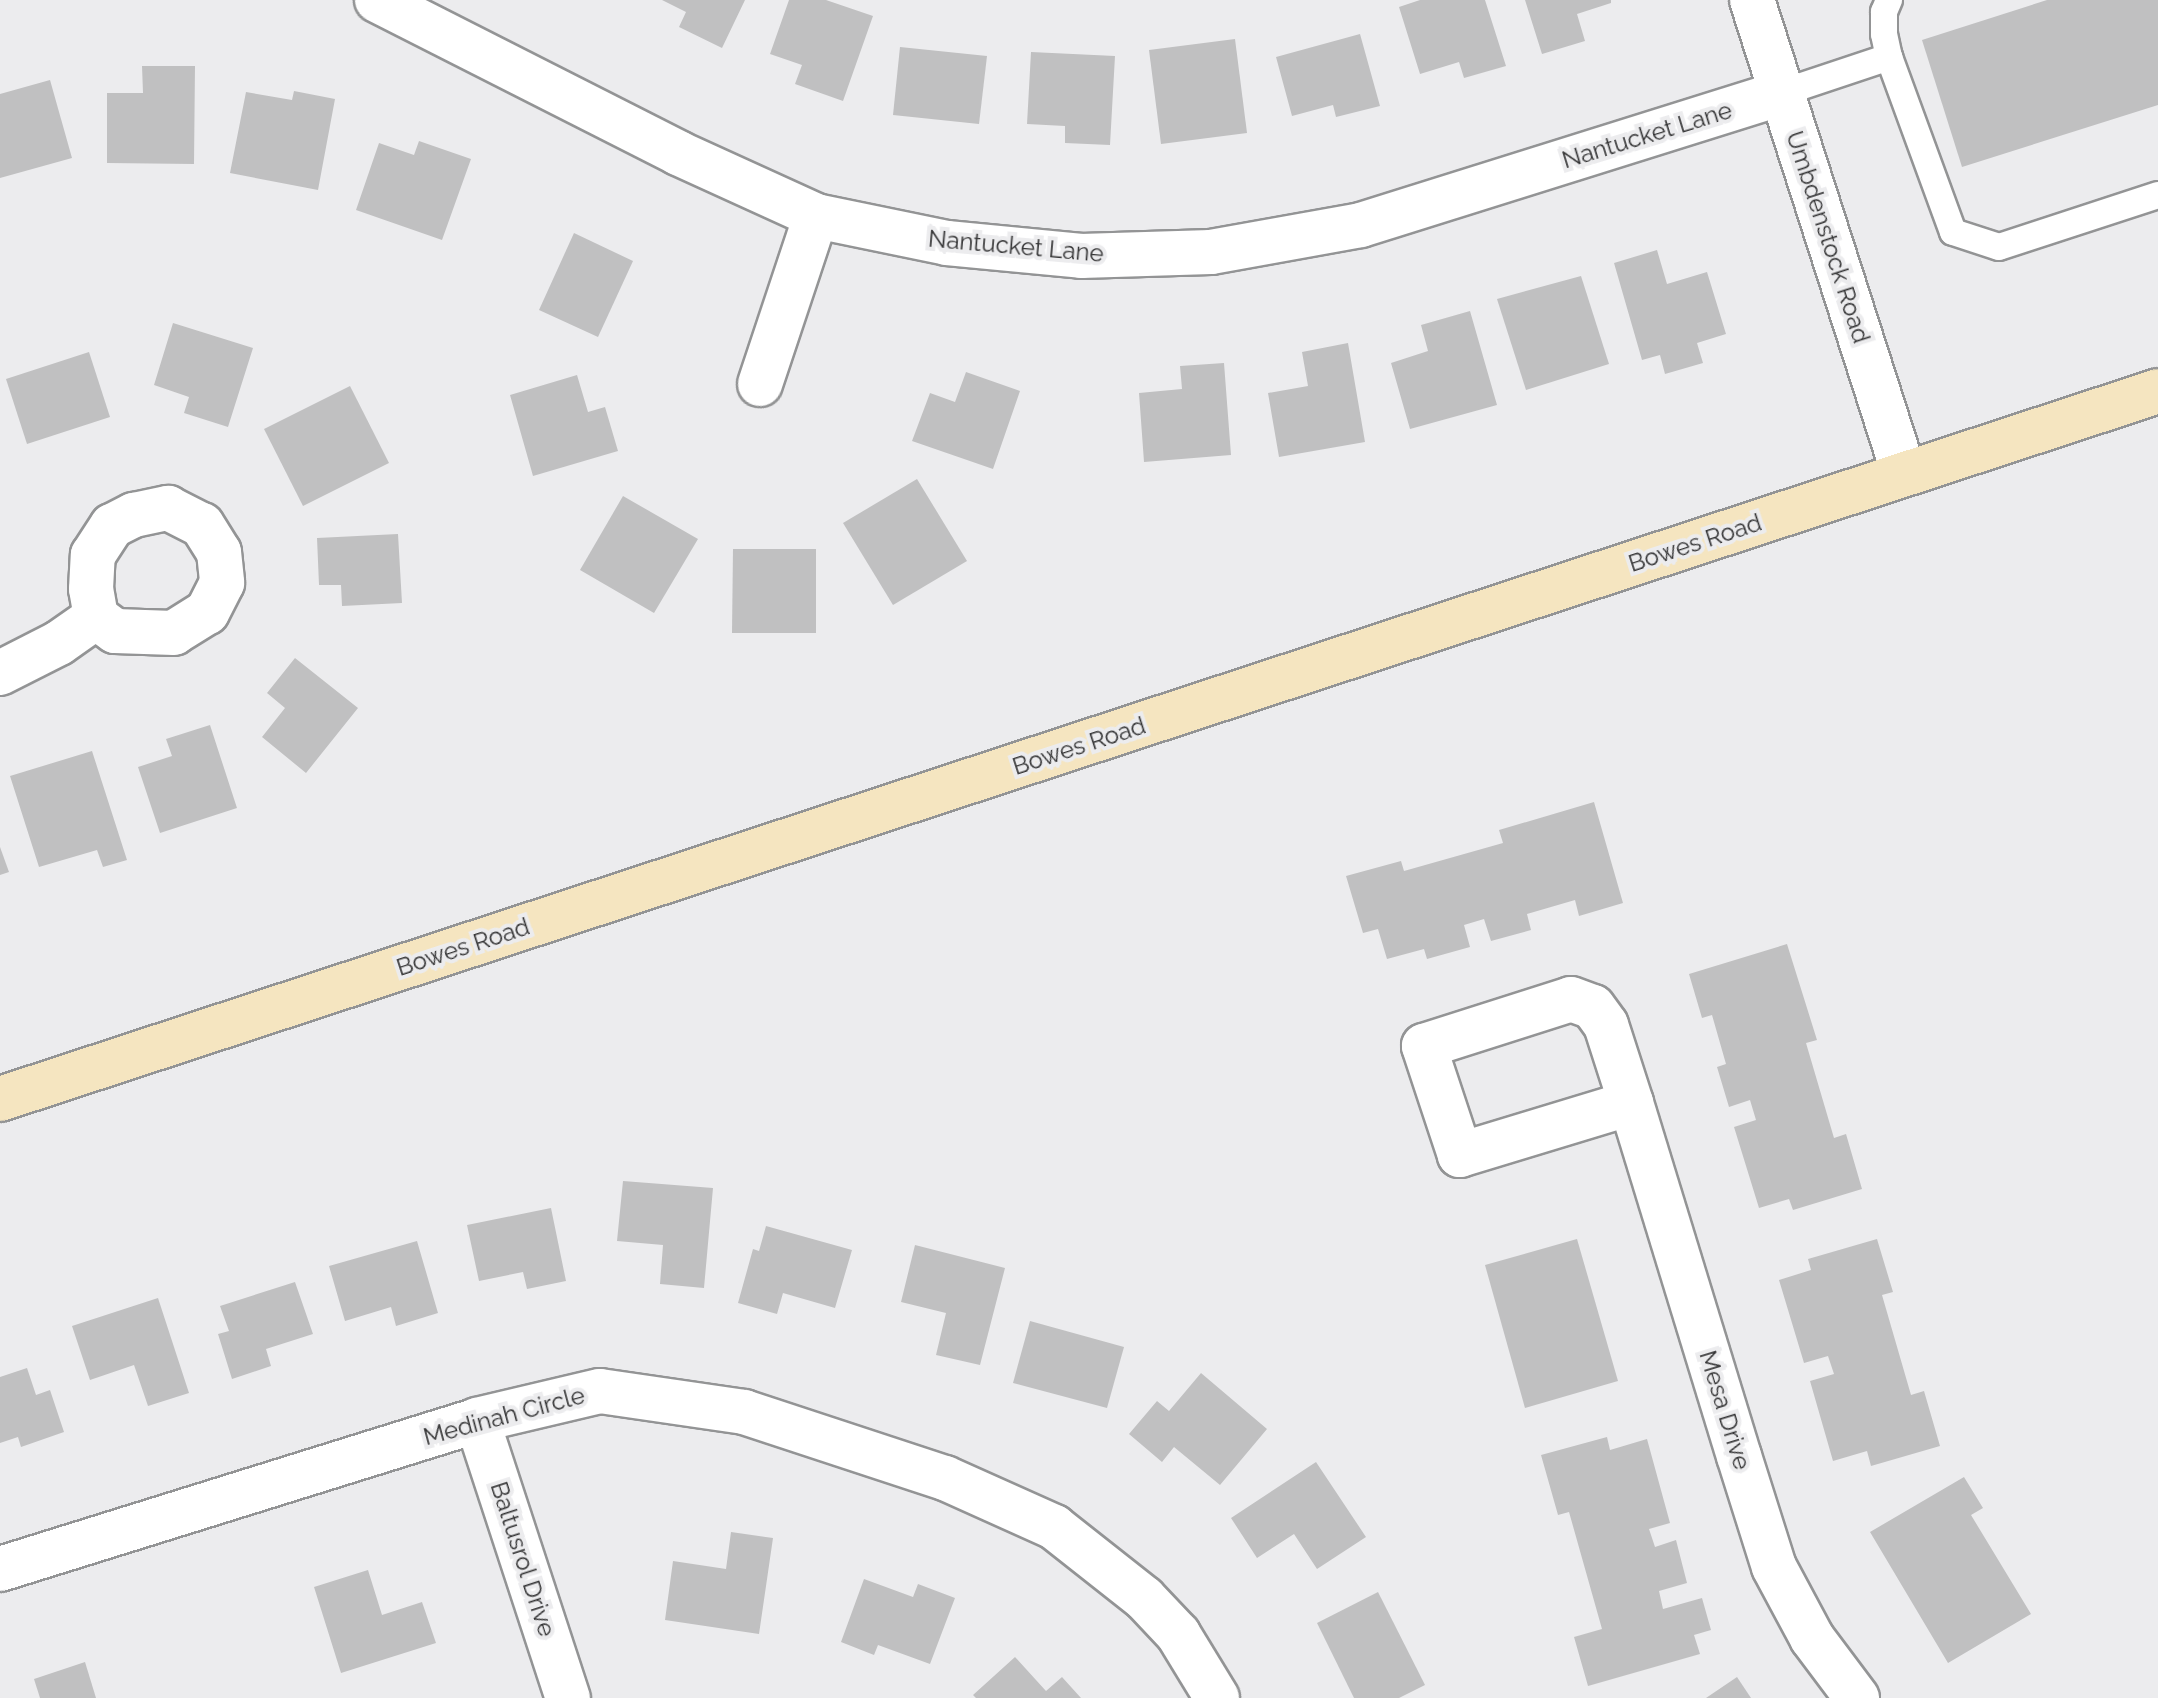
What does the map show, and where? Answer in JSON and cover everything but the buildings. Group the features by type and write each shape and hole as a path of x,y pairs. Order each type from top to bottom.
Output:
{"main road":[{"name":"Bowes Road","path":"0,1099 2158,391"}],"street":[{"name":"Nantucket Lane","path":"377,0 678,153 816,216 947,243 1081,256 1211,252 1361,225 1781,93"},
{"name":"Umbdenstock Road","path":"1752,0 1904,474"},
{"path":"760,384 816,216"},
{"path":"0,673 59,643 96,617"},
{"name":"Mesa Drive","path":"1631,1103 1460,1155 1424,1046 1571,999 1593,1007 1606,1025 1631,1103 1774,1567 1812,1638 1857,1698"},
{"name":"Medinah Circle","path":"0,1569 477,1420 600,1391 744,1412 945,1478 1054,1527 1144,1598 1178,1634 1217,1698"},
{"name":"Baltusrol Drive","path":"477,1420 568,1698"}],"lane":[{"path":"1889,0 1884,12 1884,34 1889,57 1953,232 1999,247 2158,195"},
{"path":"1781,93 1889,57"}]}
